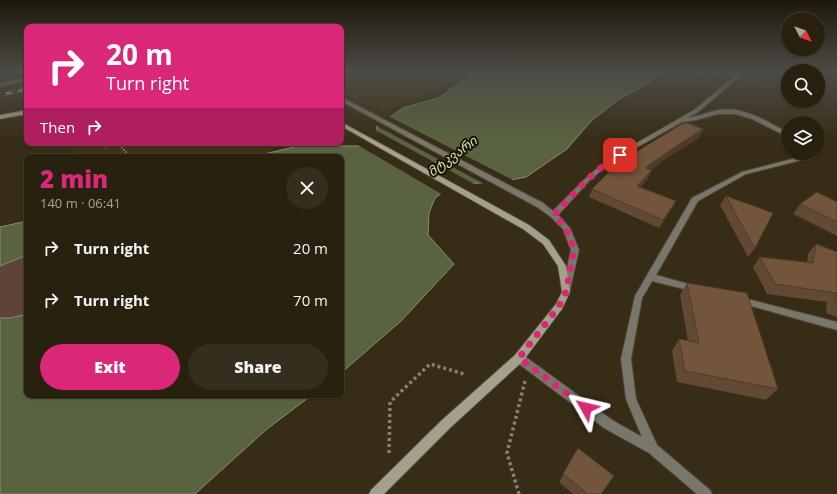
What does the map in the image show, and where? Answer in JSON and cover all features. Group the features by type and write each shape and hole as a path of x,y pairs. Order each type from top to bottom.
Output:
{"main road":[{"path":"0,117 24,113"},
{"path":"344,126 519,222 546,242 562,266 566,292 559,306 519,358 446,424 375,494"}],"street":[{"path":"554,215 587,180 609,161 696,111 715,95"},
{"path":"344,102 540,205 554,215 566,228 574,250 566,292"},
{"path":"681,120 693,120 719,112 747,114 781,131"},
{"path":"652,449 631,399 626,359 638,298 695,200 744,173 796,160"},
{"path":"650,277 702,290"},
{"path":"732,298 837,326"},
{"path":"519,358 608,424 652,449 706,494"}],"path":[{"path":"119,146 128,154"},
{"path":"389,454 390,402 430,364 464,374"},
{"path":"519,494 507,453 529,365"}],"shaded area":[{"path":"0,95 24,95 24,97 0,103"},
{"path":"345,95 423,95 383,112"},
{"path":"70,146 270,146 275,153 269,154 76,154"},
{"path":"24,256 24,315 10,318 0,318 0,266"}],"water":[{"name":"მტკვარი","path":"442,95 627,95 592,120 567,149 526,177 506,181 466,184 446,190 435,198 429,213 428,235 454,264 401,321 344,370 344,154 265,154 298,146 359,146 379,135 376,127 403,108 438,98"},
{"path":"24,222 24,256 0,266 0,227"},
{"path":"24,315 24,398 308,398 267,429 195,494 0,494 0,318 10,318"}],"pier":[{"path":"388,116 515,181 486,185 375,125"},
{"path":"375,130 478,186 466,186 447,192 443,195 356,144 377,135"}],"building":[{"path":"685,122 703,129 645,168 652,170 637,186 676,201 663,220 592,189 618,163"},
{"path":"817,192 837,202 837,222 800,204"},
{"path":"726,196 773,213 755,248 744,229"},
{"path":"816,244 837,252 837,305 835,304 836,293 775,284 760,257 813,263"},
{"path":"687,283 747,293 778,389 685,371 679,339 699,343"},
{"path":"578,448 614,476 601,494 588,494 563,474"}],"route":[{"path":"586,408 519,358 559,306 566,292 574,250 566,228 554,215 587,180 609,161 620,155"}]}
